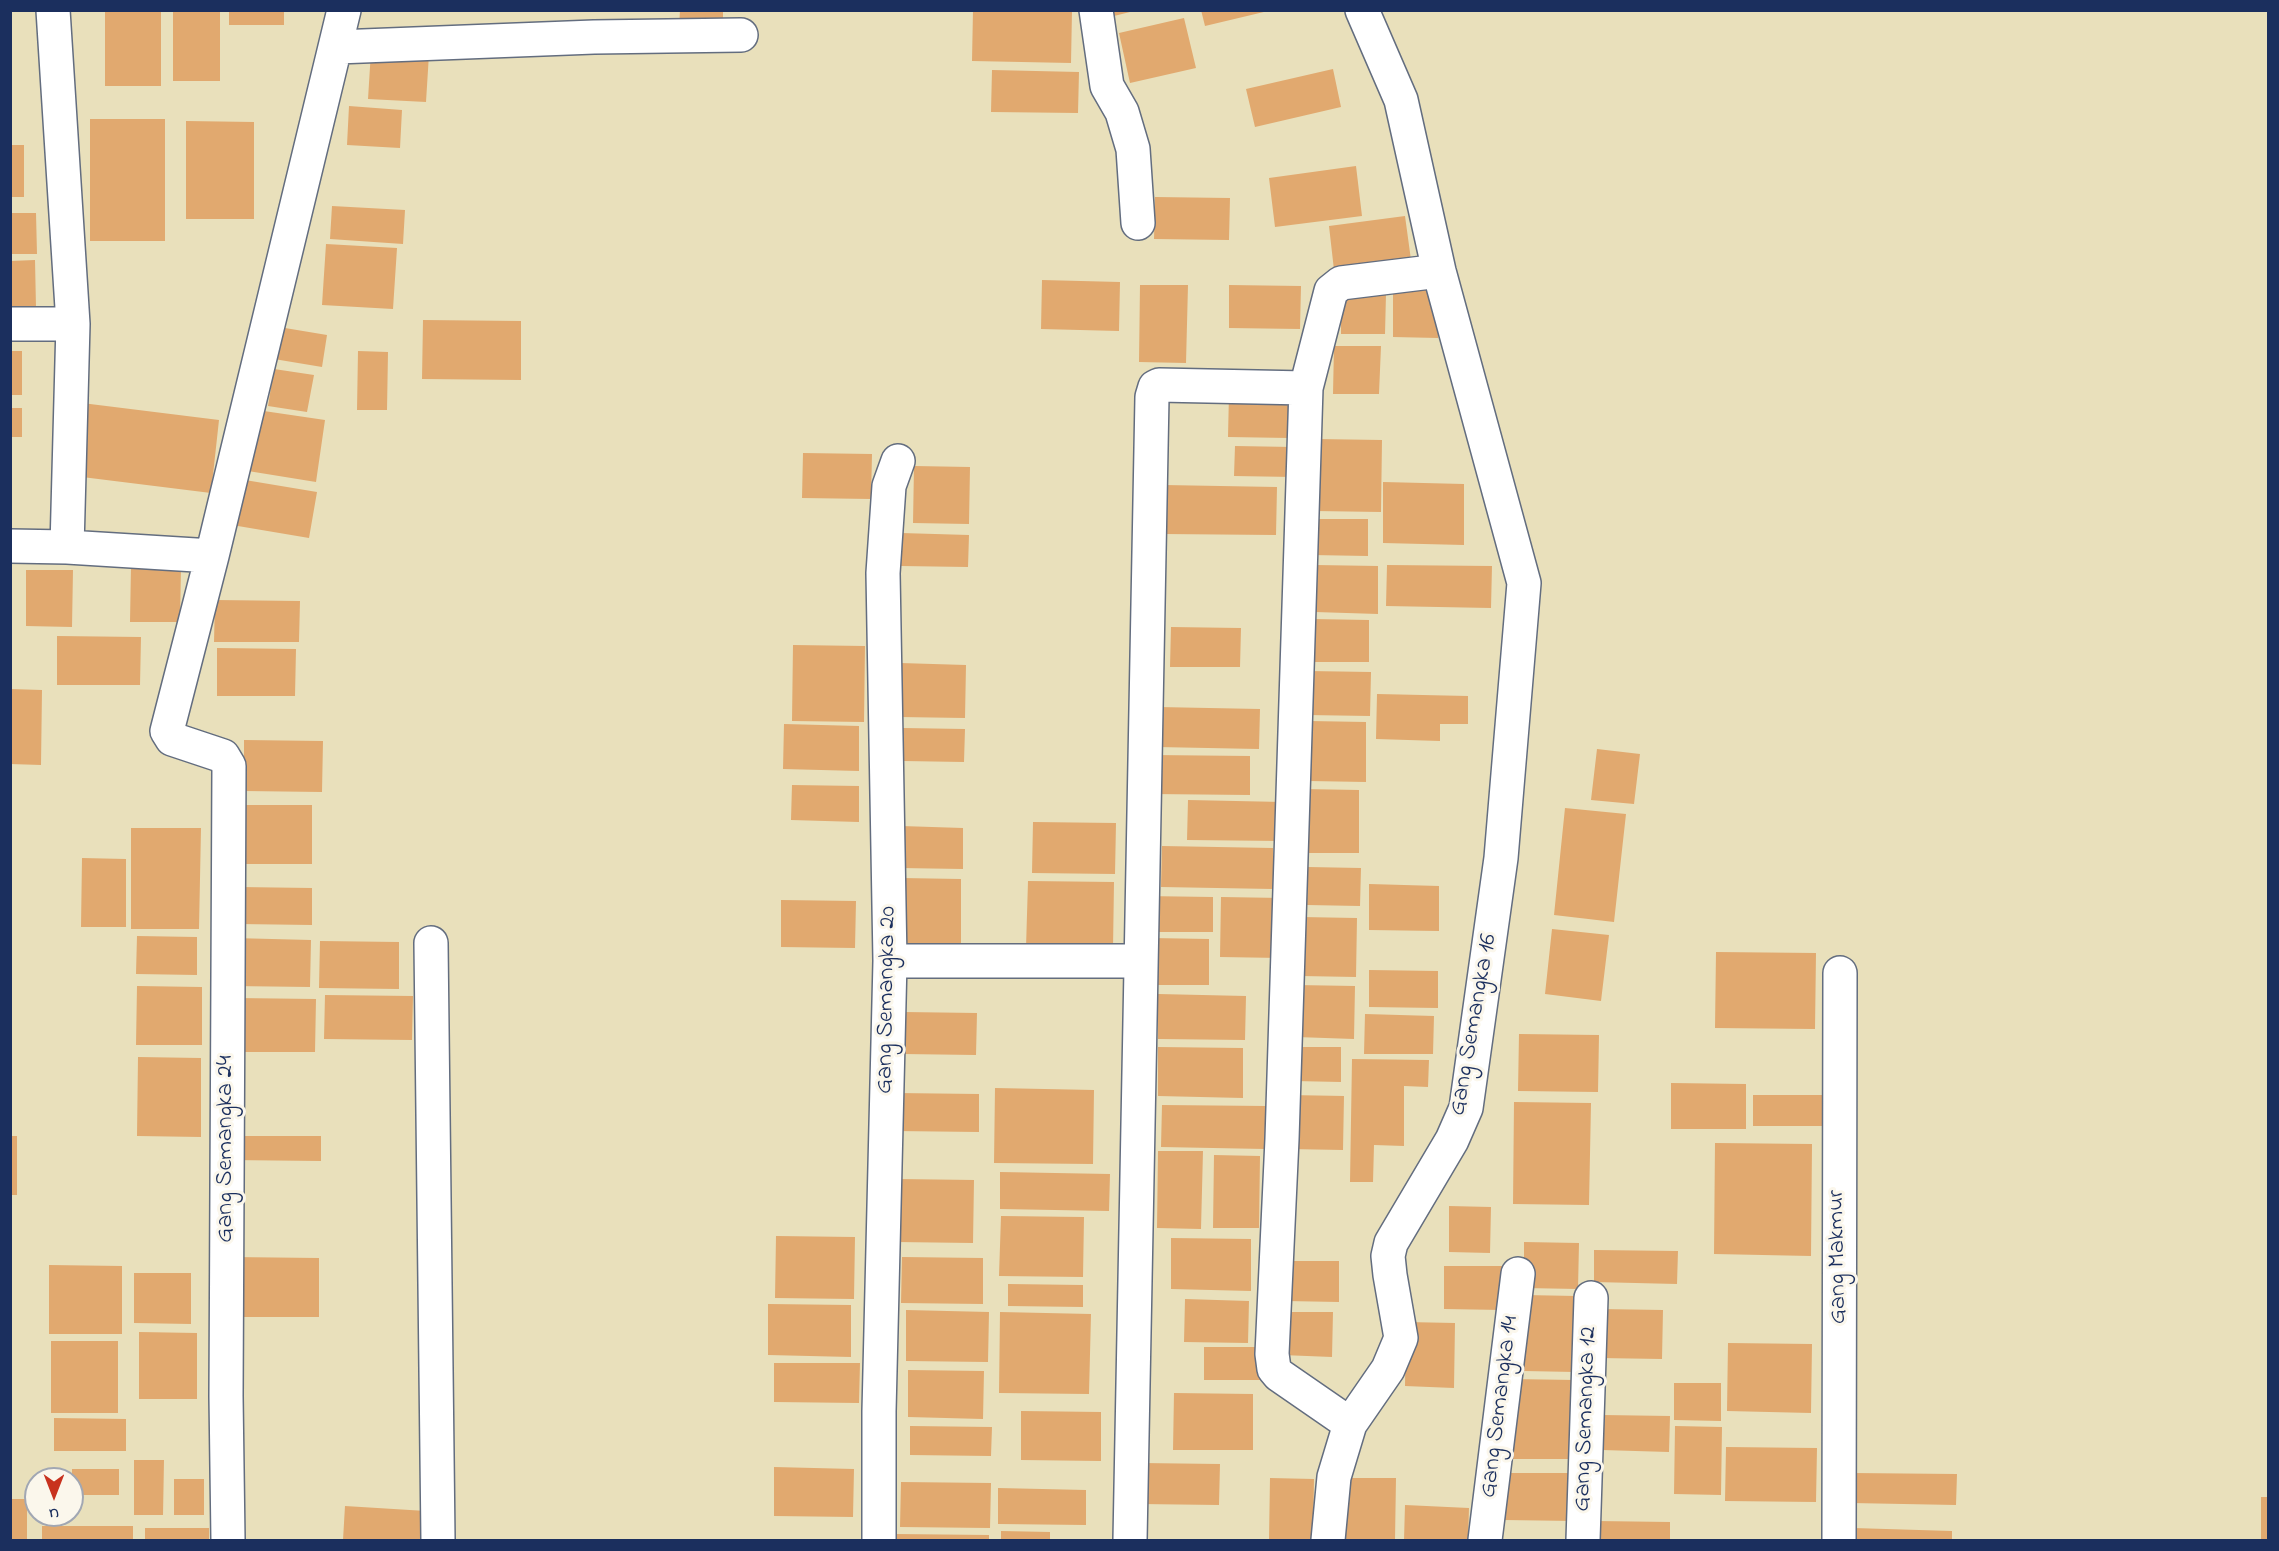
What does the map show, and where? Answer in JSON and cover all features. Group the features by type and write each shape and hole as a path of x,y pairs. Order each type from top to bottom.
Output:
{"street":[{"path":"53,10 73,324 68,547"},
{"path":"10,546 68,547 213,556 337,47 344,10"},
{"path":"1095,10 1107,86 1122,112 1132,149 1138,223"},
{"path":"1350,1424 1279,1375 1274,1369 1272,1354 1282,1128 1306,388 1331,291 1335,286 1341,283 1439,271 1401,100 1362,10"},
{"path":"337,47 594,37 741,35"},
{"name":"Gang Semangka 16","path":"1328,1540 1334,1477 1350,1424 1392,1362 1401,1338 1388,1256 1391,1243 1452,1140 1466,1108 1501,858 1524,583 1439,271"},
{"path":"10,324 73,324"},
{"path":"1130,1540 1153,392 1160,385 1306,388"},
{"name":"Gang Semangka 20","path":"879,1540 879,1411 890,961 883,573 889,486 898,461"},
{"name":"Gang Semangka 24","path":"213,556 168,734 172,739 226,759 229,766 226,1384 228,1540"},
{"path":"431,943 438,1540"},
{"path":"890,961 1141,961"},
{"name":"Gang Makmur","path":"1839,1540 1840,973"},
{"name":"Gang Semangka 14","path":"1485,1540 1518,1274"},
{"name":"Gang Semangka 12","path":"1583,1540 1591,1298"}],"building":[{"path":"105,10 161,10 161,86 105,86"},
{"path":"173,10 220,10 220,81 173,81"},
{"path":"229,10 284,10 284,25 229,25"},
{"path":"680,10 723,10 723,29 679,28"},
{"path":"973,10 1072,11 1071,63 972,61"},
{"path":"1105,10 1134,10 1134,11 1106,18"},
{"path":"1201,10 1268,10 1268,11 1205,26"},
{"path":"1184,18 1196,68 1130,83 1119,33"},
{"path":"371,51 429,54 426,102 368,99"},
{"path":"1333,69 1341,107 1255,127 1246,89"},
{"path":"992,70 1079,72 1078,113 991,112"},
{"path":"349,106 402,110 400,148 347,145"},
{"path":"90,119 165,119 165,241 90,241"},
{"path":"186,121 254,122 254,219 186,219"},
{"path":"10,145 24,145 24,197 10,197"},
{"path":"1356,166 1362,216 1275,227 1269,178"},
{"path":"1155,197 1230,198 1229,240 1154,239"},
{"path":"332,206 405,210 403,244 330,239"},
{"path":"10,213 36,213 37,254 10,254"},
{"path":"1405,216 1411,260 1334,270 1329,226"},
{"path":"326,244 397,248 393,309 322,305"},
{"path":"35,260 36,308 10,308 10,261"},
{"path":"1042,280 1120,282 1119,331 1041,329"},
{"path":"1140,285 1188,285 1186,363 1139,362"},
{"path":"1229,285 1301,286 1300,329 1229,328"},
{"path":"1393,288 1438,289 1438,338 1393,337"},
{"path":"1341,293 1386,294 1385,334 1341,334"},
{"path":"423,320 521,321 521,380 422,379"},
{"path":"273,326 327,335 322,367 268,358"},
{"path":"1334,346 1381,346 1379,394 1333,394"},
{"path":"10,351 22,351 22,395 10,395"},
{"path":"358,351 388,352 387,410 357,410"},
{"path":"274,369 314,375 307,412 268,406"},
{"path":"1229,393 1289,394 1289,438 1228,437"},
{"path":"82,403 219,420 211,493 74,476"},
{"path":"10,408 22,408 22,437 10,437"},
{"path":"257,410 325,420 316,482 248,471"},
{"path":"1316,439 1382,440 1381,512 1315,511"},
{"path":"1235,446 1293,447 1293,477 1234,476"},
{"path":"803,453 872,454 871,499 802,498"},
{"path":"914,466 970,467 969,524 913,523"},
{"path":"239,479 317,492 309,538 232,525"},
{"path":"1383,482 1464,484 1464,545 1383,543"},
{"path":"1164,485 1277,487 1276,535 1163,534"},
{"path":"1311,519 1368,519 1368,556 1311,555"},
{"path":"901,533 969,535 968,567 901,566"},
{"path":"1316,565 1378,566 1378,614 1315,612"},
{"path":"1387,565 1492,566 1491,608 1386,606"},
{"path":"131,566 181,566 180,622 130,622"},
{"path":"26,570 73,570 72,627 26,626"},
{"path":"215,600 300,601 299,642 214,642"},
{"path":"1312,619 1369,620 1369,662 1311,662"},
{"path":"1171,627 1241,628 1240,667 1170,667"},
{"path":"57,636 141,637 140,685 57,685"},
{"path":"793,645 865,646 864,722 792,721"},
{"path":"217,648 296,649 295,696 217,696"},
{"path":"900,663 966,665 965,718 899,717"},
{"path":"1308,671 1371,672 1370,716 1307,715"},
{"path":"10,689 42,690 41,765 10,764"},
{"path":"1377,694 1468,696 1468,724 1440,724 1440,741 1376,739"},
{"path":"1158,707 1260,709 1259,749 1157,747"},
{"path":"1309,721 1366,722 1366,782 1309,781"},
{"path":"784,724 859,726 859,771 783,769"},
{"path":"903,728 965,729 964,762 903,761"},
{"path":"244,740 323,741 322,792 244,791"},
{"path":"1597,749 1640,754 1634,804 1591,800"},
{"path":"1153,755 1250,756 1250,795 1152,794"},
{"path":"792,785 859,786 859,822 791,820"},
{"path":"1302,789 1359,790 1359,853 1301,853"},
{"path":"1188,800 1283,802 1282,841 1187,840"},
{"path":"244,805 312,805 312,864 244,864"},
{"path":"1565,808 1626,814 1614,922 1554,915"},
{"path":"1033,822 1116,823 1115,874 1032,873"},
{"path":"901,826 963,828 963,869 900,868"},
{"path":"131,828 201,828 199,929 131,929"},
{"path":"1162,846 1273,848 1273,889 1161,887"},
{"path":"82,858 126,859 126,927 81,927"},
{"path":"1308,867 1361,868 1360,906 1307,905"},
{"path":"901,878 961,879 961,947 899,947"},
{"path":"1028,881 1114,882 1113,949 1026,948"},
{"path":"1369,884 1439,886 1439,931 1369,930"},
{"path":"239,887 312,888 312,925 239,924"},
{"path":"1144,896 1213,897 1213,932 1144,932"},
{"path":"1221,897 1283,898 1281,958 1220,957"},
{"path":"781,900 856,901 855,948 781,947"},
{"path":"1301,917 1357,918 1356,977 1301,976"},
{"path":"1552,929 1609,935 1601,1001 1545,994"},
{"path":"137,936 197,937 197,975 136,974"},
{"path":"233,938 311,940 310,987 232,986"},
{"path":"1151,938 1209,939 1209,985 1150,985"},
{"path":"320,941 399,942 399,989 319,988"},
{"path":"1716,952 1816,953 1815,1029 1715,1028"},
{"path":"1369,970 1438,971 1438,1008 1369,1007"},
{"path":"1296,985 1355,986 1354,1039 1296,1037"},
{"path":"137,986 202,987 202,1045 136,1045"},
{"path":"1158,994 1246,996 1245,1040 1158,1039"},
{"path":"325,995 413,996 412,1040 324,1039"},
{"path":"236,998 316,999 315,1052 235,1052"},
{"path":"904,1012 977,1013 976,1055 903,1054"},
{"path":"1365,1014 1434,1016 1433,1054 1364,1054"},
{"path":"1519,1034 1599,1035 1598,1092 1518,1091"},
{"path":"1158,1047 1243,1048 1243,1098 1158,1096"},
{"path":"1294,1047 1341,1047 1341,1082 1294,1081"},
{"path":"138,1057 201,1058 201,1137 137,1136"},
{"path":"1352,1059 1429,1060 1428,1087 1404,1086 1404,1146 1374,1145 1373,1182 1350,1182"},
{"path":"1671,1083 1746,1084 1746,1129 1671,1129"},
{"path":"995,1088 1094,1090 1093,1164 994,1163"},
{"path":"896,1093 979,1094 979,1132 895,1131"},
{"path":"1289,1095 1344,1096 1343,1150 1288,1149"},
{"path":"1753,1095 1823,1095 1823,1126 1753,1126"},
{"path":"1514,1102 1591,1103 1589,1205 1513,1204"},
{"path":"1162,1105 1266,1106 1265,1149 1161,1147"},
{"path":"10,1136 17,1136 17,1195 10,1195"},
{"path":"229,1136 321,1136 321,1161 229,1160"},
{"path":"1715,1143 1812,1144 1811,1256 1714,1254"},
{"path":"1158,1151 1203,1151 1201,1229 1157,1228"},
{"path":"1214,1155 1260,1156 1259,1228 1213,1228"},
{"path":"1000,1172 1110,1174 1109,1211 1000,1209"},
{"path":"898,1179 974,1180 973,1243 896,1242"},
{"path":"1449,1206 1491,1207 1490,1253 1449,1252"},
{"path":"1001,1216 1084,1217 1083,1277 999,1276"},
{"path":"776,1236 855,1237 854,1299 775,1298"},
{"path":"1171,1238 1251,1239 1251,1291 1171,1289"},
{"path":"1524,1242 1579,1243 1578,1289 1524,1288"},
{"path":"1594,1250 1678,1251 1677,1284 1594,1282"},
{"path":"231,1257 319,1258 319,1317 231,1317"},
{"path":"902,1257 983,1258 983,1304 901,1303"},
{"path":"1286,1261 1339,1261 1339,1302 1286,1301"},
{"path":"49,1265 122,1266 122,1334 49,1334"},
{"path":"1444,1266 1504,1266 1503,1310 1444,1309"},
{"path":"134,1273 191,1273 191,1324 134,1323"},
{"path":"1008,1284 1083,1285 1083,1307 1008,1306"},
{"path":"1524,1295 1576,1296 1575,1372 1524,1371"},
{"path":"1185,1299 1249,1301 1248,1343 1184,1342"},
{"path":"768,1304 851,1305 851,1357 768,1355"},
{"path":"1599,1309 1663,1310 1662,1359 1599,1358"},
{"path":"906,1310 989,1312 988,1362 906,1361"},
{"path":"1000,1312 1091,1314 1089,1394 999,1393"},
{"path":"1283,1312 1333,1312 1332,1357 1282,1355"},
{"path":"1406,1322 1455,1323 1454,1388 1405,1386"},
{"path":"139,1332 197,1333 197,1399 139,1399"},
{"path":"51,1341 118,1341 118,1413 51,1413"},
{"path":"1728,1343 1812,1344 1811,1413 1727,1411"},
{"path":"1204,1347 1260,1347 1260,1380 1204,1380"},
{"path":"774,1363 860,1363 859,1403 774,1402"},
{"path":"908,1370 984,1371 983,1419 908,1417"},
{"path":"1511,1379 1575,1380 1574,1459 1510,1459"},
{"path":"1674,1383 1721,1383 1721,1421 1674,1420"},
{"path":"1174,1393 1253,1394 1253,1450 1173,1450"},
{"path":"1021,1411 1101,1412 1101,1461 1021,1460"},
{"path":"1603,1415 1670,1416 1669,1452 1602,1450"},
{"path":"54,1418 126,1419 126,1451 54,1451"},
{"path":"910,1426 992,1427 991,1456 910,1455"},
{"path":"1675,1426 1722,1427 1721,1495 1674,1494"},
{"path":"1726,1447 1817,1448 1816,1502 1725,1501"},
{"path":"134,1460 164,1460 163,1515 134,1515"},
{"path":"1141,1463 1220,1464 1219,1505 1140,1504"},
{"path":"774,1467 854,1469 853,1517 774,1516"},
{"path":"84,1469 119,1469 119,1495 84,1495"},
{"path":"1506,1473 1576,1473 1575,1521 1504,1520"},
{"path":"1851,1473 1957,1474 1956,1505 1851,1503"},
{"path":"1270,1478 1314,1479 1313,1540 1269,1540"},
{"path":"1337,1478 1396,1478 1395,1540 1336,1540"},
{"path":"174,1479 204,1479 204,1515 174,1515"},
{"path":"901,1482 991,1483 990,1528 900,1527"},
{"path":"998,1488 1086,1490 1086,1525 998,1524"},
{"path":"2261,1497 2268,1497 2268,1540 2261,1540"},
{"path":"10,1499 24,1499 24,1527 27,1527 27,1540 10,1540"},
{"path":"1405,1505 1469,1508 1468,1540 1404,1540"},
{"path":"345,1506 426,1511 424,1540 343,1540"},
{"path":"1596,1521 1670,1522 1670,1540 1595,1540"},
{"path":"133,1526 133,1540 42,1540 42,1527"},
{"path":"145,1528 209,1528 209,1540 145,1540"},
{"path":"1853,1528 1952,1531 1952,1540 1853,1540"},
{"path":"1001,1531 1050,1532 1050,1540 1001,1540"},
{"path":"896,1534 989,1535 989,1540 896,1540"}]}
